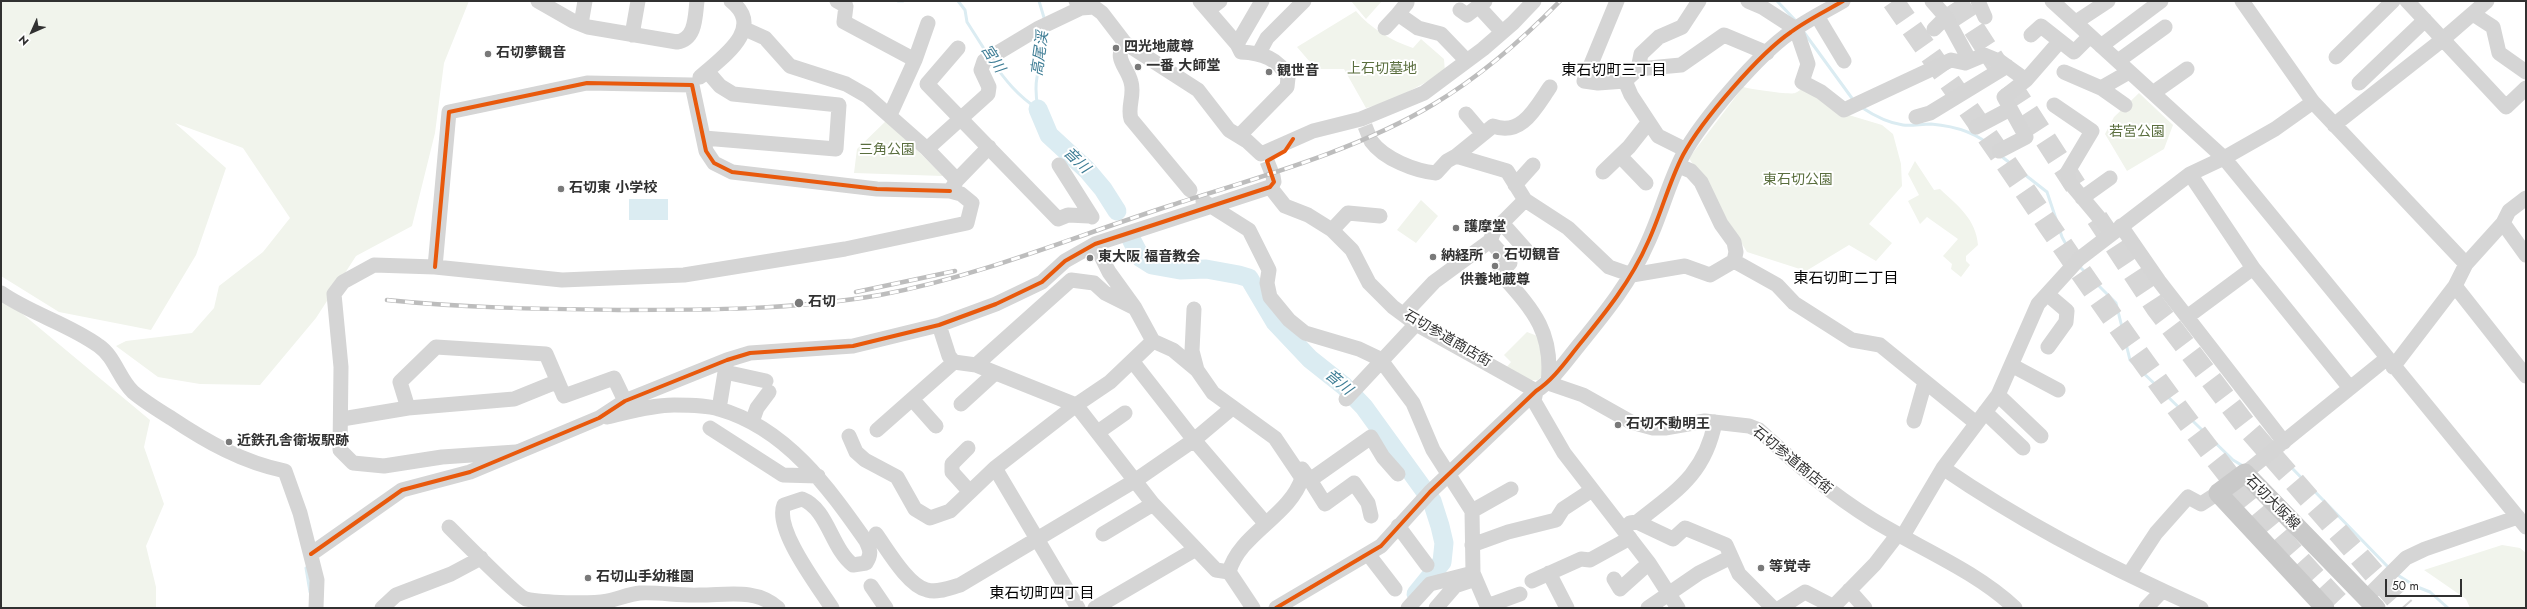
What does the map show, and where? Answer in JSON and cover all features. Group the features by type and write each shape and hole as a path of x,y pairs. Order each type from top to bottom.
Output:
{"main road":[{"name":"石切大阪線","path":"2218,493 2245,473 2366,604"},
{"path":"2218,493 2325,608"}],"street":[{"path":"538,1 581,24 632,35 676,42 683,41 691,34 697,1"},
{"path":"581,24 585,1"},
{"path":"632,35 638,1"},
{"path":"435,267 448,112 587,83 692,85 740,40 745,29 742,13 731,1"},
{"path":"837,1 846,6 844,22 915,60"},
{"path":"1237,44 1262,1"},
{"path":"1259,53 1267,38 1304,1"},
{"path":"1617,1 1584,81 1598,84 1625,81 1638,69 1641,54 1659,37 1682,27 1699,1"},
{"path":"1748,1 1796,29 1808,64 1802,82 1821,92 1844,110 1951,60 1964,63 1984,56 2007,66 2026,80"},
{"path":"1276,608 1381,546 1426,496 1542,387 1603,316 1632,274 1648,243 1686,150 1701,127 1767,53 1796,29 1843,1"},
{"path":"1932,1 1946,17 1970,61"},
{"path":"1978,1 1985,18"},
{"path":"2052,1 2224,158 2390,363 2522,522 2425,549 2406,558 2366,604"},
{"path":"2076,22 2108,1"},
{"path":"2031,35 2041,26 2074,52 2096,41 2161,1"},
{"path":"2242,1 2313,102 2466,264"},
{"path":"2336,58 2393,1"},
{"path":"2407,1 2506,108 2526,88"},
{"path":"2334,125 2442,40 2487,1"},
{"path":"927,149 988,94 989,88 981,70 984,61 1078,4 1094,7 1102,13 1125,43 1198,90 1229,130 1261,154 1313,131 1363,123 1424,93 1502,32 1528,4"},
{"path":"1209,4 1241,52 1259,53 1274,60 1285,72 1288,78 1287,87 1239,136"},
{"path":"1460,10 1467,15 1482,4 1502,32"},
{"path":"1385,28 1402,9 1418,28 1440,34 1466,60"},
{"path":"2473,14 2493,28 2499,54 2526,72"},
{"path":"1817,16 1844,61"},
{"path":"1934,29 1946,17"},
{"path":"2359,82 2425,20"},
{"path":"890,115 915,60 928,23"},
{"path":"2118,61 2165,27"},
{"path":"516,452 442,457 384,466 353,462 340,450 342,419 341,367 334,294 343,282 374,265 435,267 562,280 684,275 845,249 967,223 972,203 953,186 927,149 890,115 867,96 846,84 790,66 766,38 745,29"},
{"path":"1638,69 1681,65 1724,35 1767,53"},
{"path":"1999,151 2026,137 2004,97 2026,80 2060,41"},
{"path":"1125,43 1120,50 1119,56 1131,82 1133,96 1130,110 1131,119 1190,190"},
{"path":"958,48 927,84 1058,219 1079,214 1091,216 1059,165"},
{"path":"1916,117 1930,112 2007,66"},
{"path":"2153,93 2187,69"},
{"path":"704,138 836,149 839,104 733,94 720,86 707,71"},
{"path":"2064,72 2101,88 2125,105"},
{"path":"2101,88 2129,72"},
{"path":"1625,81 1631,95 1648,123 1658,136 1686,150"},
{"path":"692,85 706,151 714,163 732,172 877,189 953,186 989,147"},
{"path":"1371,141 1394,159 1425,172 1436,173 1447,161 1456,156 1493,126 1502,130 1517,127 1530,116 1550,87"},
{"path":"1780,608 1805,592 1833,607 1901,535 1904,534 1943,468 1998,395 2013,366 2028,323 2038,304 2079,259 2190,174 2224,158 2275,129 2313,102"},
{"path":"2054,106 2092,131 2067,173 2070,183 2082,198 2117,229 2284,442"},
{"path":"1976,126 2010,109"},
{"path":"1466,114 1483,134"},
{"path":"1603,172 1620,156 1648,123"},
{"path":"1267,161 1285,151 1293,139"},
{"path":"1456,156 1507,171 1514,185 1525,200 1568,228 1609,267 1632,274 1685,266 1710,275 1734,261 1736,252 1734,242 1720,224 1701,182 1691,171 1679,166"},
{"path":"1620,156 1646,183"},
{"path":"1514,185 1533,165"},
{"path":"2190,174 2253,268 2350,388"},
{"path":"2082,198 2110,178"},
{"name":"石切参道商店街","path":"1205,203 1271,181 1279,201 1332,230 1352,250 1369,284 1416,324 1542,387 1583,395 1631,422 1653,428 1665,428 1705,421 1749,426 1759,430 1826,489 1874,521 1901,535 1980,583 2006,605"},
{"path":"2245,473 2350,388 2390,363 2455,286 2466,264 2503,223 2509,211 2526,198"},
{"path":"1404,314 1434,282 1490,241 1494,230 1525,200"},
{"path":"311,554 402,490 470,472 599,418 625,401 726,366 750,353 853,346 939,325 996,304 1042,282 1065,261 1095,244 1205,203 1249,230 1269,270 1267,283 1270,297 1289,320 1305,334 1359,349 1382,361 1417,409 1425,434 1448,475 1472,511 1474,576 1487,607 1520,594"},
{"path":"1332,230 1348,213 1380,216"},
{"path":"1502,223 1526,250"},
{"path":"2503,223 2526,255"},
{"path":"1490,241 1510,263 1500,274 1530,307 1545,334 1550,369 1534,401 1564,453 1649,563 1670,593 1678,608"},
{"path":"1095,244 1109,272 1136,308 1153,341 1173,350 1197,370 1213,393 1275,438 1325,504 1354,483 1368,503 1371,516"},
{"path":"1734,261 1777,285 1794,303 1852,340 1880,345 1925,382 1981,417 2023,448"},
{"path":"2187,317 2253,268"},
{"path":"976,365 1071,280 1094,283 1105,293 1136,308"},
{"path":"2455,286 2526,376"},
{"path":"1,293 100,347 133,392 199,437 257,465 285,472 300,513 317,580 316,608"},
{"path":"2047,294 2067,311 2066,322 2048,346"},
{"path":"1194,309 1192,351 1197,370"},
{"path":"1350,395 1416,324"},
{"path":"939,325 949,356 954,362 976,365 1076,405 1136,480 1153,504 1216,570 1229,572"},
{"path":"849,436 856,452 865,460 897,477 907,498 922,515 930,518 942,516 995,468 1076,405 1110,382 1133,362 1153,341"},
{"path":"408,408 400,382 436,347 546,354 556,382 564,396 614,378 625,401"},
{"path":"877,430 954,362"},
{"path":"1133,362 1194,440 1266,524"},
{"path":"726,366 767,386 752,422"},
{"path":"718,409 726,366"},
{"path":"2013,366 2058,390"},
{"path":"961,404 995,373"},
{"path":"342,419 408,408 514,399 556,382"},
{"path":"1914,421 1925,382"},
{"path":"1998,395 2041,436"},
{"path":"912,399 936,426"},
{"path":"599,418 672,405 718,409 752,422 797,455 818,476 866,541 871,551 871,557 866,563 853,565 845,559 811,502 802,498 784,505 781,513 786,534 832,608"},
{"path":"876,534 916,586 927,590 941,591 960,585 1136,480 1194,440 1232,408"},
{"path":"1098,432 1126,413"},
{"path":"1637,522 1687,482 1704,458 1715,422"},
{"path":"710,428 783,475 818,476"},
{"path":"1253,608 1229,572 1232,559 1266,524 1299,486 1304,476 1371,437 1383,457 1398,474"},
{"path":"968,448 952,464 952,472 970,492"},
{"path":"995,468 1078,608"},
{"path":"1943,468 1996,504 2162,591 2201,608"},
{"path":"1472,511 1510,489"},
{"path":"1472,545 1508,532 1556,520 1563,509 1592,490"},
{"path":"2129,574 2156,533 2188,497 2201,504 2218,493"},
{"path":"1103,534 1153,504"},
{"path":"1619,524 1637,522 1673,539 1685,528 1726,545 1738,574 1773,608"},
{"path":"1398,526 1427,565"},
{"path":"449,527 525,603 586,603 607,601 638,593 670,592 700,595 740,593 768,601 778,608"},
{"path":"1532,581 1581,559 1590,560 1630,538"},
{"path":"1095,608 1196,549"},
{"path":"1368,554 1395,589"},
{"path":"1648,608 1699,573 1731,557"},
{"path":"382,608 396,595 451,574 481,558"},
{"path":"1614,578 1620,589 1649,563"},
{"path":"1549,573 1567,608"},
{"path":"1408,608 1430,584 1474,576"},
{"path":"1436,608 1455,586 1474,576"},
{"path":"871,586 886,608"},
{"path":"1849,590 1865,608"},
{"path":"2146,608 2162,591"}],"green space":[{"path":"1,1 469,1 444,63 435,133 412,226 356,256 316,318 260,385 200,384 158,377 116,346 126,341 192,333 214,308 219,286 263,252 290,218 243,148 175,123 226,168 196,255 151,330 59,312 1,276"},
{"path":"1351,1 1382,1 1366,19"},
{"name":"上石切墓地","path":"1356,11 1368,23 1389,38 1405,45 1413,48 1421,39 1444,59 1445,72 1391,101 1366,108 1344,69 1316,69 1297,47"},
{"name":"東石切公園","path":"1743,87 1770,92 1792,93 1796,93 1803,88 1842,113 1882,125 1893,134 1901,164 1902,186 1869,224 1892,243 1876,261 1849,245 1806,271 1747,252 1689,158"},
{"name":"若宮公園","path":"2139,93 2173,125 2164,149 2127,171 2105,134 2114,117"},
{"name":"三角公園","path":"887,120 943,176 854,173 857,149"},
{"path":"1915,161 1934,190 1940,189 1953,201 1970,220 1974,228 1978,245 1966,256 1966,261 1970,265 1961,277 1951,269 1952,264 1943,256 1958,239 1927,217 1920,224 1908,201 1919,195 1908,174"},
{"path":"1421,200 1438,216 1416,243 1397,230"},
{"path":"1,296 150,420 144,447 164,504 146,546 156,587 156,608 1,608"},
{"path":"1527,332 1540,337 1547,371 1538,380 1526,380 1505,369 1511,362 1504,355"},
{"path":"2502,545 2520,548 2526,553 2526,608 2470,608 2466,599 2424,570"}],"shaded area":[{"path":"629,199 668,199 668,220 629,220"}],"waterway":[{"name":"宮川","path":"898,1 903,1"},
{"name":"宮川","path":"958,1 965,10 967,22 988,55"},
{"name":"高尾渓","path":"1039,1 1045,21"},
{"path":"1777,1 1795,20"},
{"name":"高尾渓","path":"1038,109 1036,81 1046,30"},
{"path":"1803,31 1854,101"},
{"name":"宮川","path":"992,61 1012,87 1024,99 1038,109"},
{"path":"1861,107 1881,118 1897,124 1931,124 1957,128 1973,134 1994,149"},
{"name":"音川","path":"1038,109 1049,135 1087,170 1103,189 1117,211"},
{"path":"2001,156 2047,192 2062,237 2074,259"},
{"name":"音川","path":"1130,237 1141,258 1152,265 1180,270 1206,269 1249,278 1275,322 1310,359 1344,386 1364,407 1432,501 1440,526 1444,543 1442,562 1416,594"},
{"path":"2078,265 2116,303 2130,360 2233,460 2243,466"},
{"path":"2273,456 2291,467 2389,568"},
{"path":"306,568 310,592"},
{"path":"2396,574 2415,586 2430,592 2448,608"}],"tunnel":[{"path":"1893,1 2118,325 2189,423 2263,518 2344,608"},
{"path":"1956,1 2079,191"},
{"path":"1365,126 1371,141"},
{"path":"1267,161 1273,176"},
{"path":"2097,218 2156,307 2247,427 2404,608"}],"railway":[{"path":"387,300 445,305 531,309 717,309 815,304 880,295 918,287 991,266 1172,205 1273,173 1306,162 1372,136 1404,121 1468,82 1531,30 1560,1"},
{"path":"856,292 955,271"}],"cycle path":[{"path":"1276,608 1381,546 1430,492 1554,375 1608,308 1634,270 1653,231 1678,165 1703,124 1748,71 1778,42 1803,24 1843,1"},
{"path":"435,267 449,112 587,83 692,85 706,151 714,163 732,172 877,189 950,191"},
{"path":"311,554 402,490 470,472 599,418 625,401 727,360 750,353 853,346 939,325 996,304 1042,282 1065,261 1095,244 1270,187 1274,182 1267,161 1285,151 1293,139"}],"place":[{"name":"四光地蔵尊","path":"1116,48"},
{"name":"石切夢観音","path":"488,54"},
{"name":"一番 大師堂","path":"1138,67"},
{"name":"観世音","path":"1269,72"},
{"name":"石切東 小学校","path":"561,189"},
{"name":"護摩堂","path":"1456,228"},
{"name":"石切観音","path":"1496,256"},
{"name":"納経所","path":"1433,257"},
{"name":"東大阪 福音教会","path":"1090,258"},
{"name":"供養地蔵尊","path":"1495,266"},
{"name":"石切","path":"799,303"},
{"name":"石切不動明王","path":"1618,425"},
{"name":"近鉄孔舎衛坂駅跡","path":"229,442"},
{"name":"等覚寺","path":"1761,568"},
{"name":"石切山手幼稚園","path":"588,578"}],"district":[{"name":"東石切町三丁目","path":"1614,71"},
{"name":"東石切町二丁目","path":"1846,279"},
{"name":"東石切町四丁目","path":"1042,594"}]}
